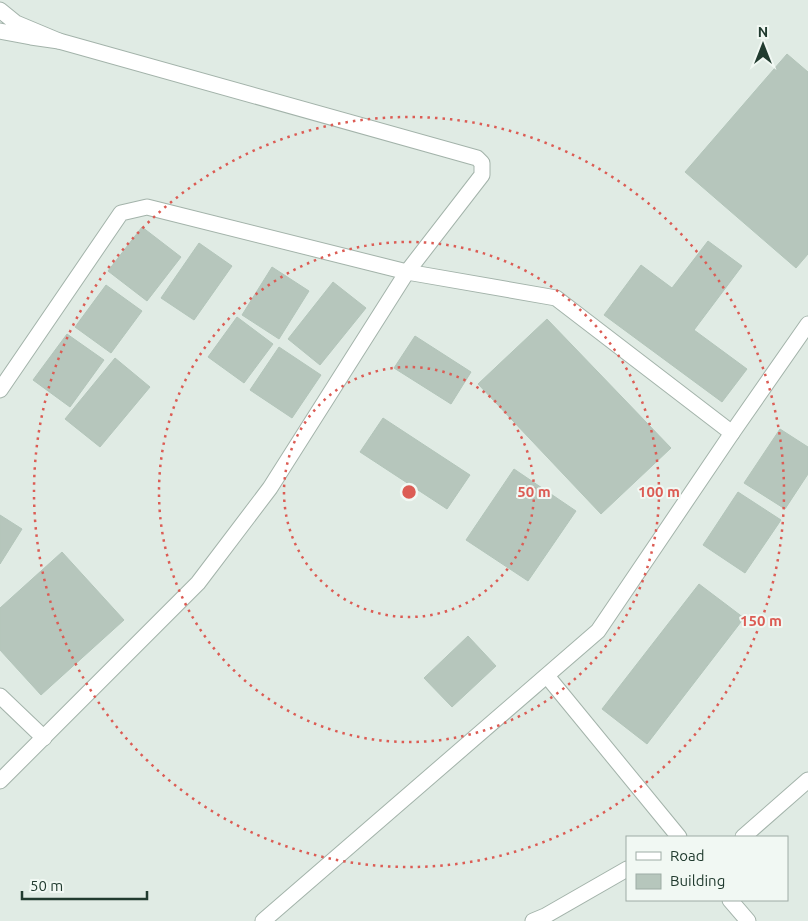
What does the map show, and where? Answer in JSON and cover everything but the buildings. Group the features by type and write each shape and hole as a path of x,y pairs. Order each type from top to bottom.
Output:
{"street":[{"path":"0,10 16,23 59,41 477,158 482,163 482,175 407,272 270,488 198,583 0,781"},
{"path":"0,31 31,38 59,41"},
{"path":"0,390 121,213 147,207 407,272 556,298 732,433"},
{"path":"263,921 598,632 732,433 808,325"},
{"path":"547,676 678,836"},
{"path":"0,696 44,738"},
{"path":"744,836 808,780"},
{"path":"533,921 626,870"},
{"path":"731,901 748,921"}]}
